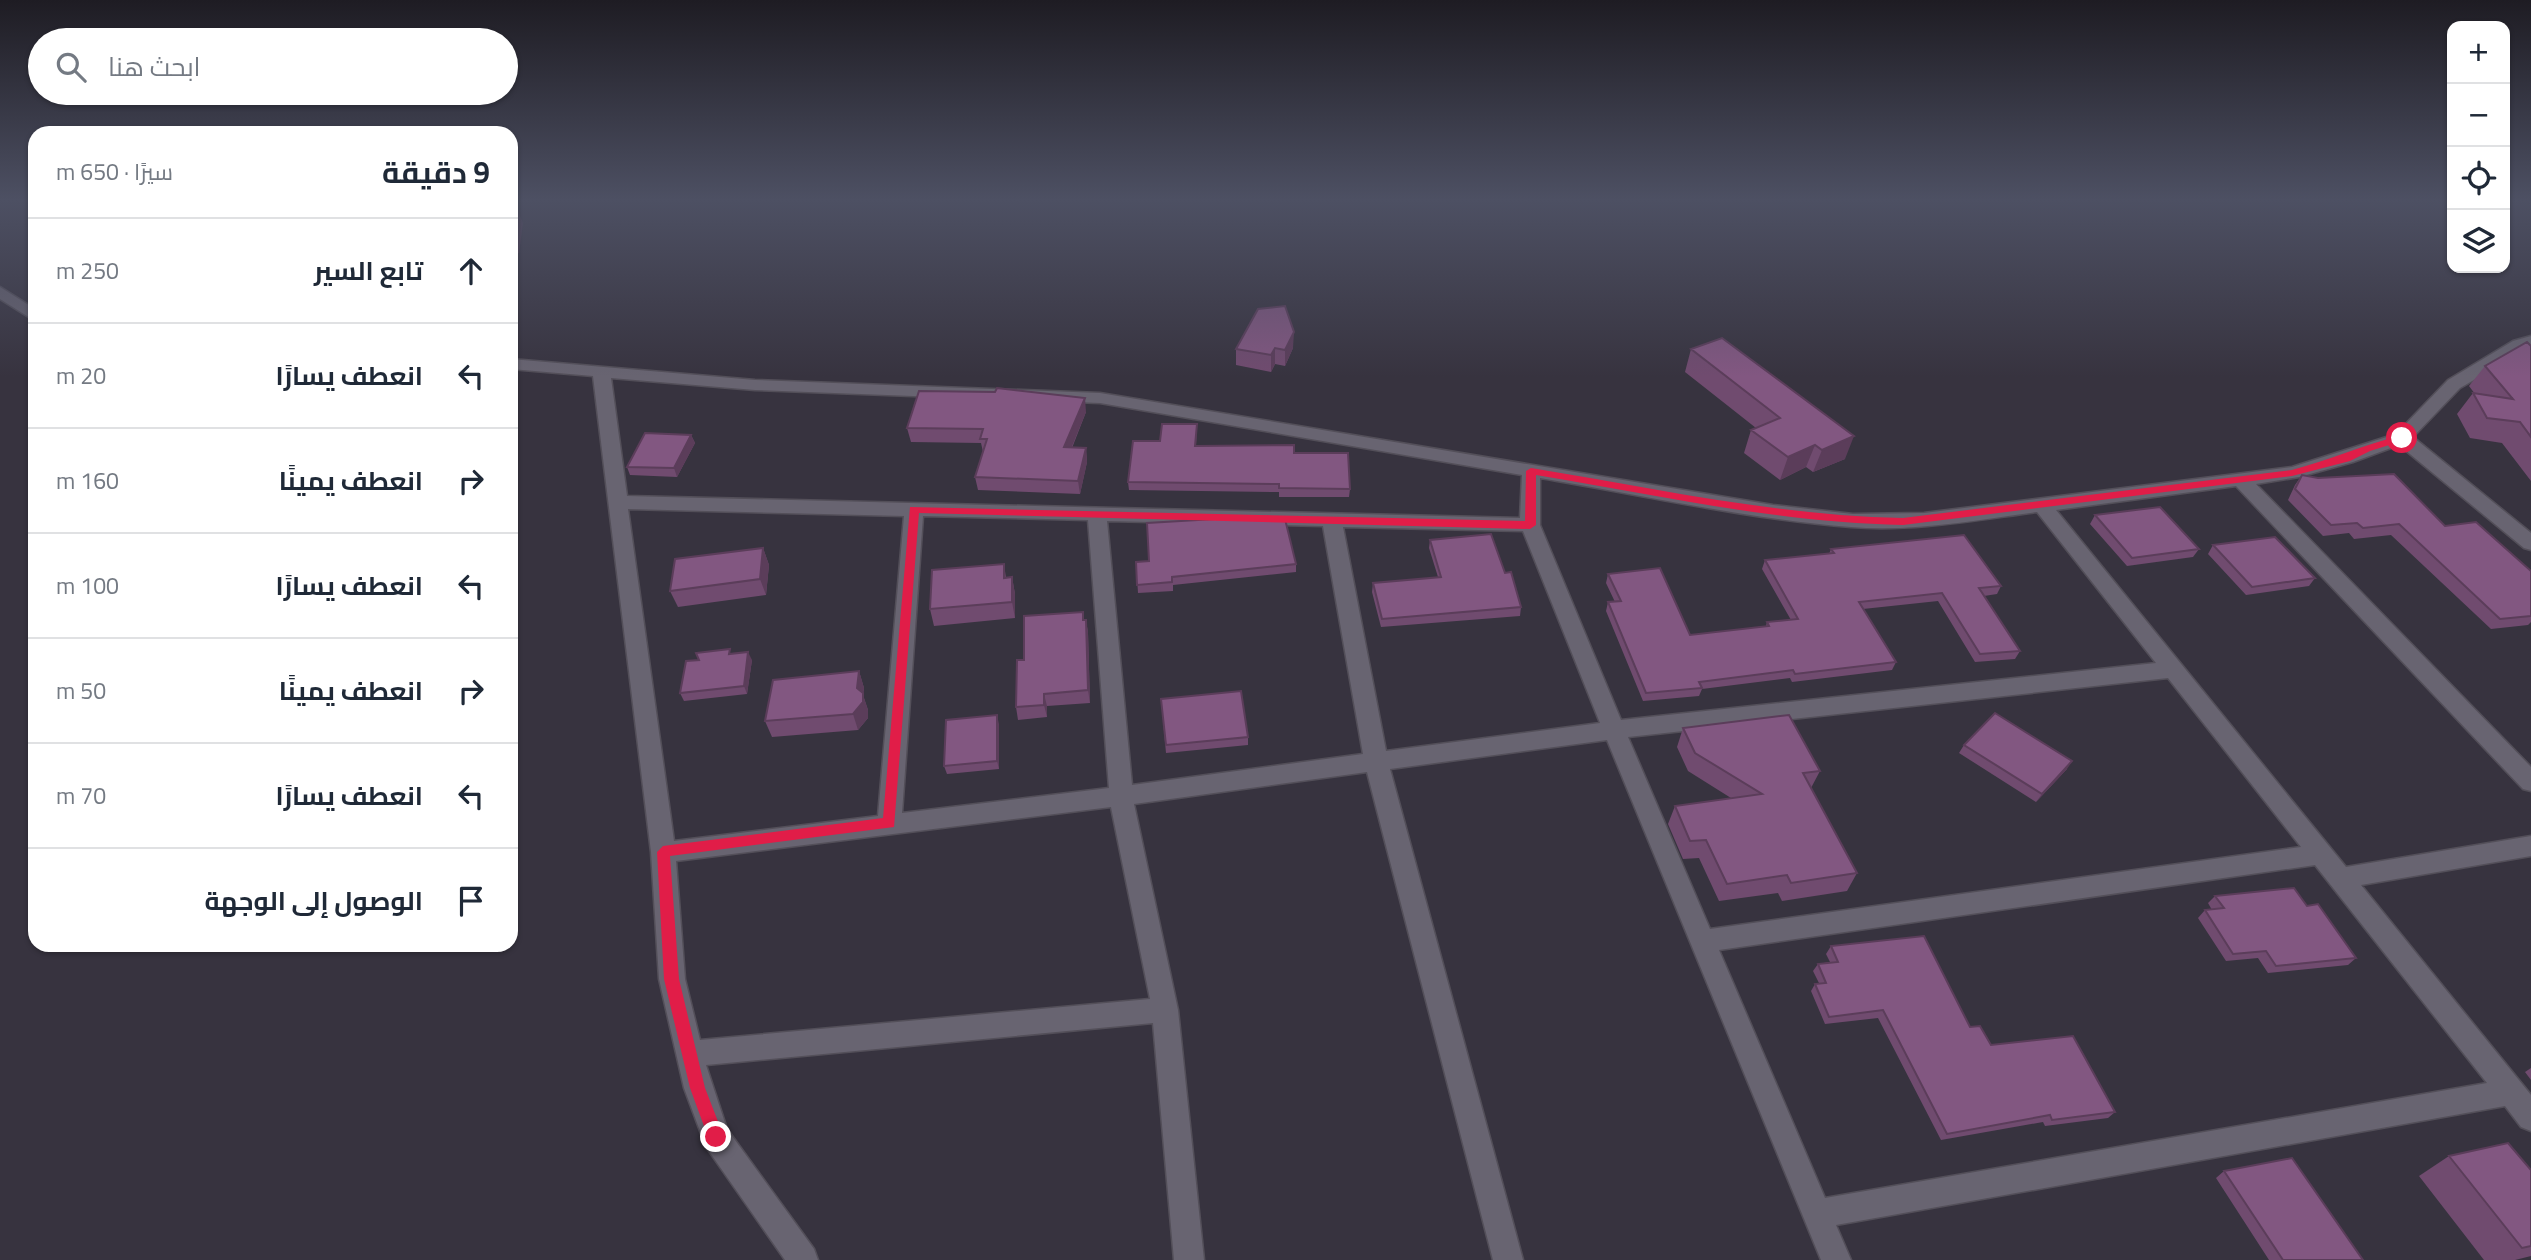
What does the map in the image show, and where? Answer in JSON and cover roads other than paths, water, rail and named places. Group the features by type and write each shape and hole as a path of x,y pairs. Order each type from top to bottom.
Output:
{"street":[{"path":"0,292 28,311"},
{"path":"518,365 755,385 1087,397 1773,511 1853,521 1924,520 2043,506 2241,480 2320,466 2402,438 2454,384 2527,348"},
{"path":"601,371 663,852 671,979 698,1088 716,1137 741,1176 803,1260"},
{"path":"2402,438 2530,541"},
{"path":"1531,471 1530,525 1836,1260"},
{"path":"2241,480 2531,782"},
{"path":"618,502 1530,525"},
{"path":"2043,506 2531,1117"},
{"path":"889,823 914,510"},
{"path":"1097,516 1121,796 1165,1010 1189,1260"},
{"path":"1332,520 1376,761 1508,1260"},
{"path":"663,852 1121,796 1614,730 2174,669"},
{"path":"2340,878 2531,846"},
{"path":"1702,941 2321,854"},
{"path":"689,1054 1165,1010"},
{"path":"1817,1214 2510,1092"}]}
